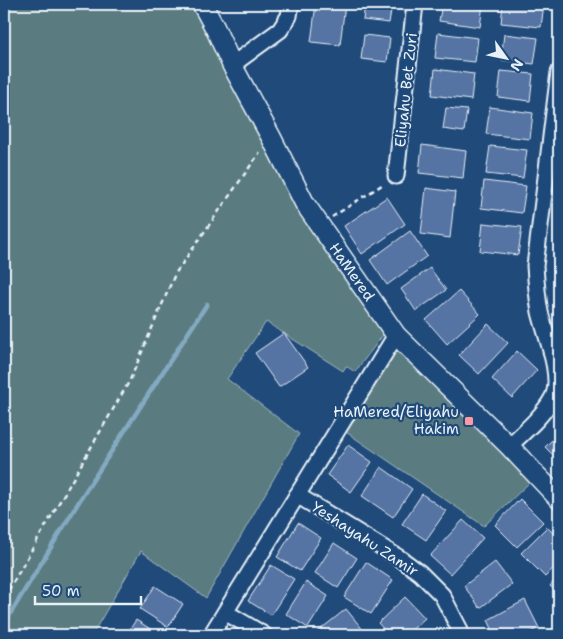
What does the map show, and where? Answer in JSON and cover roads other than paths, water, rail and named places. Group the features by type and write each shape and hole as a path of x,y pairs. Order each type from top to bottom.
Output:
{"street":[{"name":"HaMered","path":"202,4 305,204 396,335 509,446 559,499"},
{"path":"232,65 280,30 289,16 291,4"},
{"name":"Eliyahu Bet Zuri","path":"396,176 415,4"},
{"path":"509,446 536,420 553,397 557,383 552,355 540,313 535,266 554,156 559,72"},
{"path":"211,635 396,335"},
{"name":"Yeshayahu Zamir","path":"297,495 401,559 420,574 442,596 461,635"},
{"path":"225,612 264,635"}],"waterway":[{"path":"4,624 83,495 207,304"}],"place":[{"name":"HaMered/Eliyahu Hakim","path":"469,421"}]}
